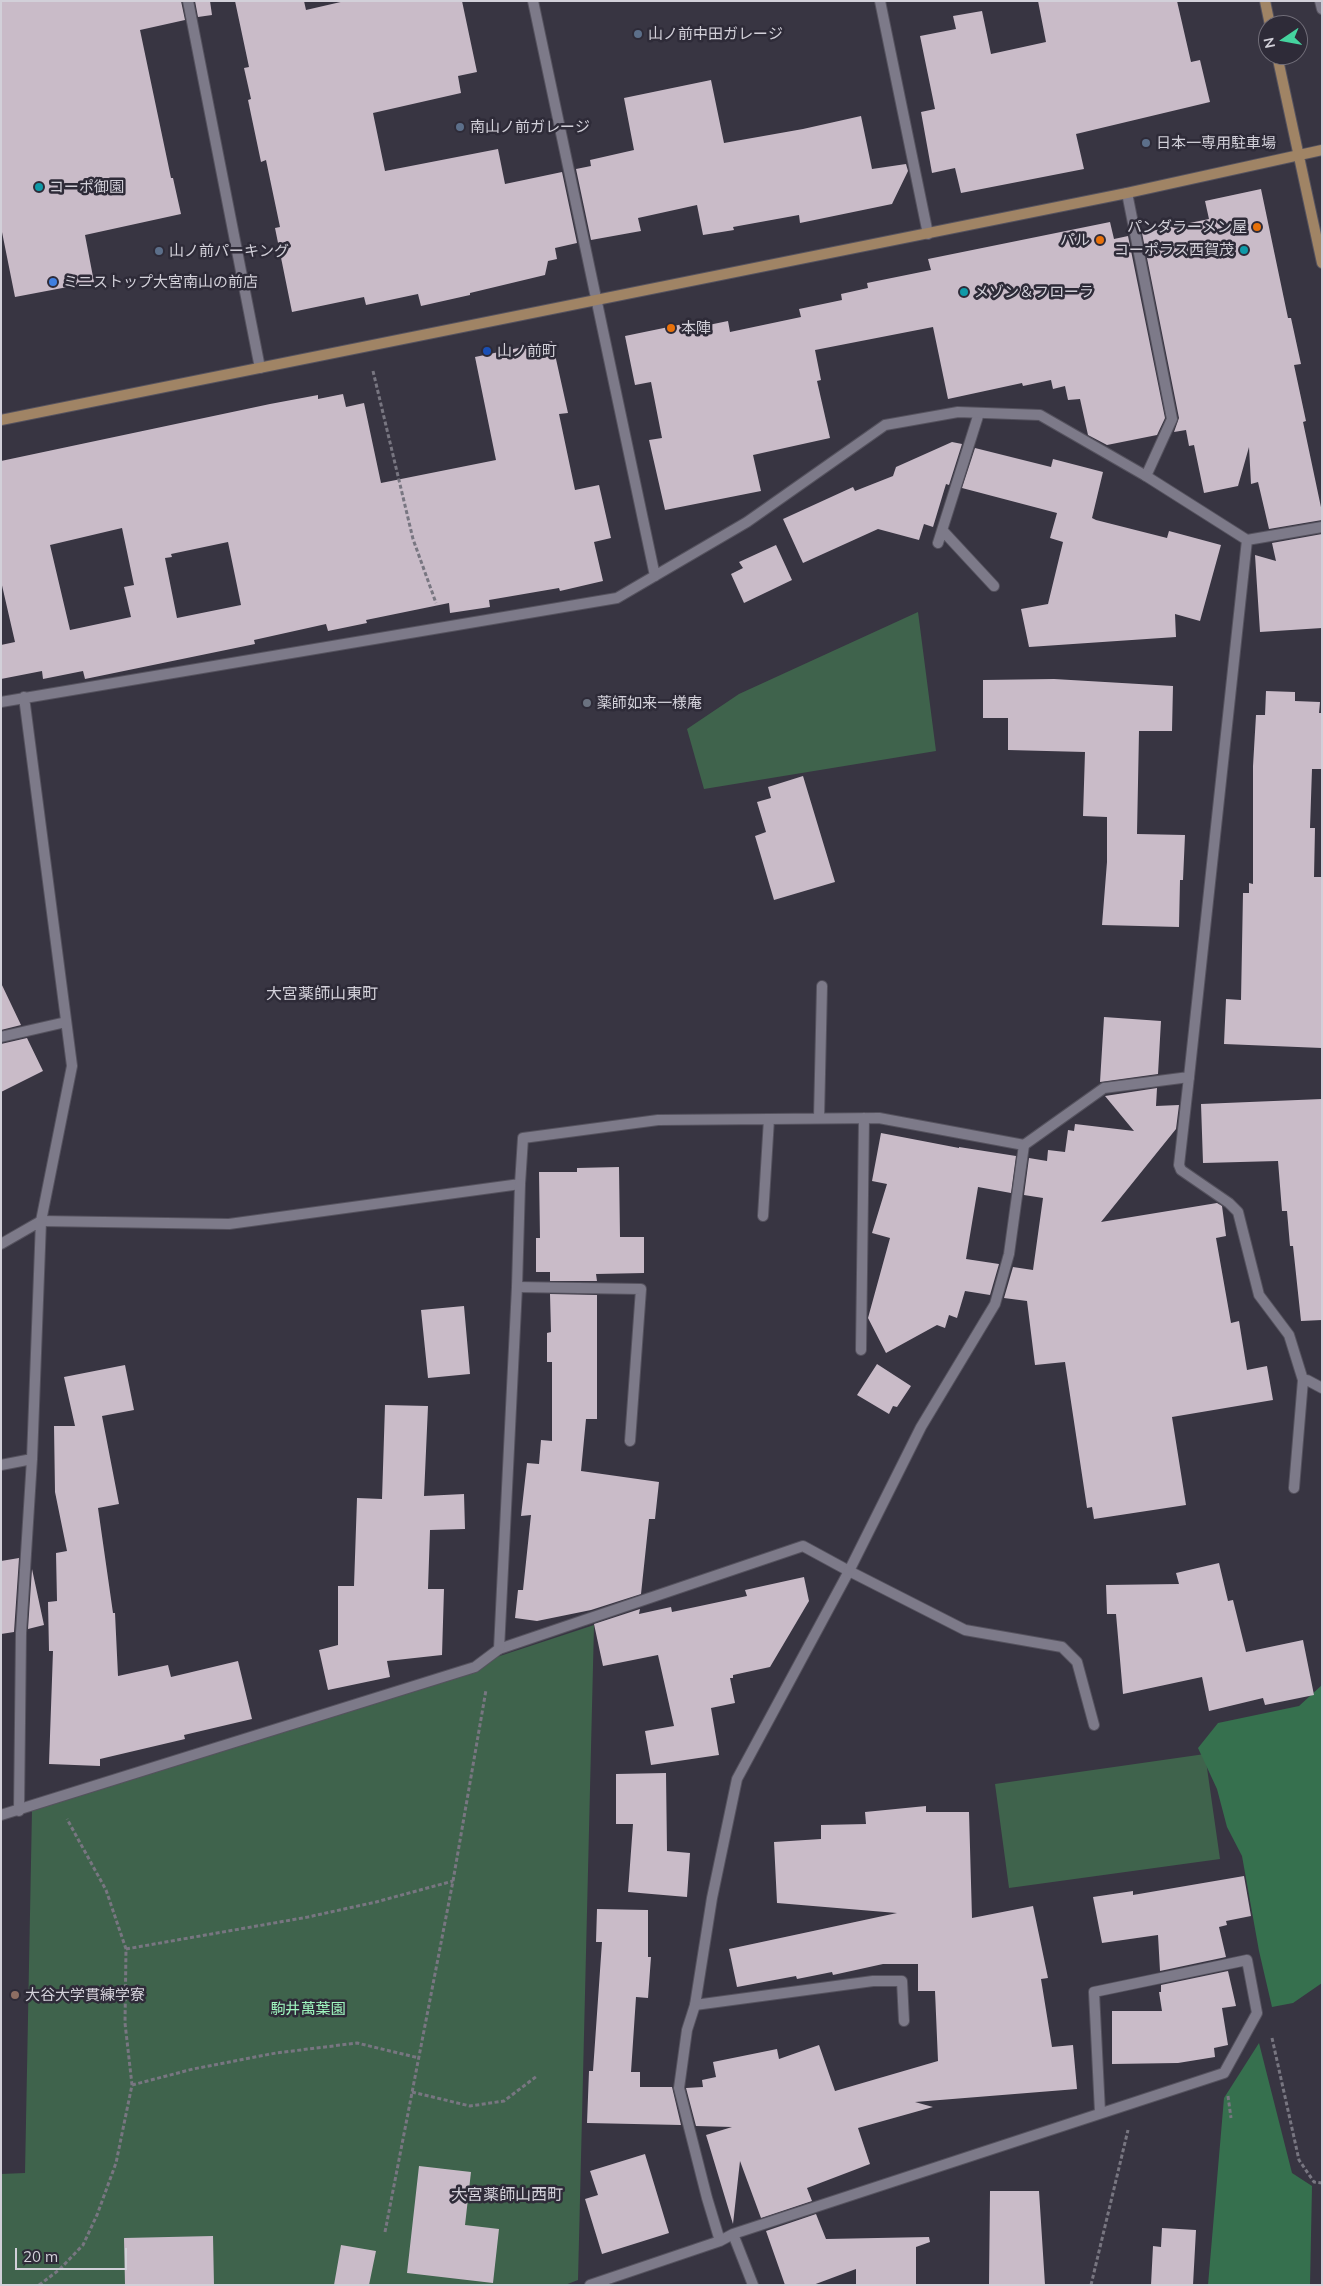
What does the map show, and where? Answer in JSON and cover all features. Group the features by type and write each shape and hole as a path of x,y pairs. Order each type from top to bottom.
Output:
{"street":[{"path":"188,1 260,368"},
{"path":"534,1 655,576"},
{"path":"880,1 928,234"},
{"path":"1265,1 1268,15"},
{"path":"1320,1 1322,9"},
{"path":"1279,65 1322,263"},
{"path":"1,420 596,299 928,234 1322,150"},
{"path":"1127,193 1172,419 1146,476"},
{"path":"1,702 617,598 747,522 885,425 958,412 1040,415 1146,476 1247,540 1322,527"},
{"path":"938,543 979,413"},
{"path":"943,531 994,586"},
{"path":"1247,540 1179,1165 1181,1170 1230,1203 1238,1212 1258,1295 1289,1335 1303,1380 1294,1488"},
{"path":"19,1811 21,1633 32,1459 41,1222 72,1066 24,697"},
{"path":"819,1118 822,986"},
{"path":"1,1037 66,1022"},
{"path":"496,1651 517,1287 523,1138 658,1120 879,1118 1024,1145 1104,1088 1189,1077"},
{"path":"861,1350 864,1118"},
{"path":"763,1216 769,1119"},
{"path":"720,2241 679,2088 687,2030 695,2005 712,1898 736,1779 849,1571 921,1427 995,1304 1009,1254 1024,1145"},
{"path":"1,1244 41,1222 229,1224 520,1184"},
{"path":"517,1287 641,1289 630,1441"},
{"path":"1303,1380 1322,1388"},
{"path":"1,1465 32,1459"},
{"path":"1,1815 19,1811 475,1667 496,1651 804,1546 965,1630 1062,1647 1077,1662 1094,1725"},
{"path":"590,2285 720,2241 733,2234 1100,2112 1224,2074 1257,2013 1246,1960 1094,1992 1100,2112"},
{"path":"695,2005 873,1981 902,1981 904,2021"},
{"path":"733,2234 753,2285"}],"path":[{"path":"367,346 412,539 445,627"},
{"path":"385,2232 496,1651"},
{"path":"39,2285 59,2270 83,2245 97,2215 116,2163 132,2085 125,2024 126,1949 106,1890 56,1799"},
{"path":"126,1949 308,1917 376,1902 453,1881"},
{"path":"1272,2036 1299,2160 1314,2182 1322,2184"},
{"path":"132,2085 193,2069 276,2053 357,2043 419,2058"},
{"path":"412,2092 470,2106 504,2101 537,2076"},
{"path":"1091,2285 1135,2101"}],"green space":[{"path":"918,612 936,751 704,789 687,729 739,694"},
{"name":"駒井萬葉園","path":"594,1625 578,2280 565,2285 1,2285 1,2174 25,2173 32,1810"},
{"path":"1322,1685 1322,1983 1293,2003 1272,2007 1259,1951 1242,1856 1227,1827 1217,1789 1198,1748 1218,1723 1299,1706"},
{"path":"1205,1754 1220,1859 1009,1888 995,1784"},
{"path":"1259,2043 1292,2173 1312,2186 1310,2285 1208,2285 1224,2098"}],"building":[{"path":"1,1 181,1 185,20 140,30 171,178 173,178 181,214 85,235 94,282 15,297 1,227"},
{"path":"195,1 210,1 212,15 198,17"},
{"path":"235,1 304,1 306,10 345,1 462,1 477,72 458,76 461,93 373,113 385,171 498,149 505,184 562,172 577,243 555,248 557,259 548,261 545,275 470,293 470,295 421,306 418,294 366,305 364,297 292,312 275,228 280,227 266,160 261,162 248,100 251,99 244,68 249,67"},
{"path":"1038,1 1177,1 1191,62 1200,60 1210,102 1076,134 1084,169 961,193 955,168 932,173 921,112 935,109 920,36 956,29 953,16 982,11 991,54 1046,42"},
{"path":"711,80 724,143 803,129 861,116 872,169 906,164 908,171 892,204 800,223 799,215 733,227 734,230 703,235 697,205 638,218 641,231 591,240 576,169 591,166 590,160 634,150 624,98"},
{"path":"1261,189 1288,318 1291,318 1301,364 1294,365 1306,421 1303,422 1322,512 1322,520 1269,529 1258,482 1251,484 1249,447 1238,486 1204,493 1194,445 1189,446 1186,430 1174,432 1179,418 1142,233 1209,219 1205,201"},
{"path":"1110,222 1114,239 1128,236 1165,418 1157,435 1107,445 1088,435 1080,399 1068,400 1065,386 1053,389 1051,380 1023,386 1022,383 948,399 933,327 815,350 821,380 817,381 830,438 753,455 761,491 665,510 649,440 662,438 651,382 635,385 625,336 688,323 689,329 728,321 730,332 801,317 799,309 842,300 841,294 868,288 867,283 931,270 928,259"},
{"path":"552,341 568,413 559,414 575,490 599,485 611,538 594,542 603,581 560,591 559,588 489,600 490,607 450,613 449,603 366,620 367,623 328,631 326,624 254,640 255,644 85,679 83,671 43,679 42,671 1,679 1,645 15,642 1,581 1,461 270,404 318,395 318,399 343,394 346,407 364,403 381,483 496,460 475,357","holes":["122,528 134,585 124,587 131,617 70,630 50,545","228,542 241,605 177,618 165,558 172,557 171,554"]},
{"path":"952,442 962,444 949,485 946,484 933,527 924,524 919,540 878,529 803,563 783,519 853,487 855,491 893,476 896,467"},
{"path":"975,448 1051,467 1053,459 1103,472 1092,518 1167,538 1169,531 1221,545 1200,621 1175,614 1176,637 1029,647 1021,609 1048,604 1063,542 1050,538 1057,513 962,488"},
{"path":"1322,534 1322,628 1260,632 1255,555 1276,561 1272,543"},
{"path":"776,545 792,580 744,603 731,574 743,568 739,562"},
{"path":"1054,679 1173,686 1172,731 1139,731 1137,834 1185,835 1183,880 1180,880 1179,927 1102,925 1107,862 1107,817 1083,816 1085,752 1008,750 1008,718 983,718 983,680"},
{"path":"1266,691 1295,692 1295,701 1320,702 1319,713 1322,713 1322,769 1312,769 1310,828 1315,828 1314,877 1322,877 1322,1048 1224,1044 1226,999 1241,1000 1243,893 1249,893 1249,883 1253,884 1253,766 1256,715 1265,715"},
{"path":"803,776 835,882 774,900 755,836 766,832 757,802 771,798 768,787"},
{"path":"1,983 21,1025 1,1030"},
{"path":"1104,1017 1161,1021 1158,1074 1100,1082"},
{"path":"27,1038 43,1071 1,1092 1,1044"},
{"path":"1157,1088 1156,1106 1179,1105 1176,1129 1101,1222 1217,1203 1222,1206 1226,1236 1216,1238 1231,1323 1239,1321 1247,1370 1267,1366 1273,1400 1172,1417 1186,1505 1094,1519 1092,1507 1087,1508 1065,1362 1035,1365 1027,1301 1004,1298 1013,1267 1033,1270 1043,1198 1024,1195 1029,1158 1047,1161 1048,1150 1065,1152 1068,1130 1074,1131 1075,1124 1134,1131 1105,1096"},
{"path":"1322,1099 1322,1320 1301,1321 1293,1246 1290,1246 1287,1211 1282,1211 1278,1161 1203,1163 1201,1104"},
{"path":"881,1133 959,1148 1016,1156 1011,1193 978,1187 966,1259 999,1264 990,1295 965,1291 957,1318 949,1315 945,1328 937,1325 886,1353 868,1318 890,1238 872,1233 887,1184 872,1181"},
{"path":"619,1167 620,1237 644,1237 644,1273 596,1274 597,1281 550,1281 550,1272 536,1272 536,1238 540,1238 539,1172 577,1172 577,1168"},
{"path":"550,1294 597,1295 597,1419 586,1419 581,1471 659,1482 655,1519 649,1519 641,1594 591,1610 537,1621 515,1618 518,1590 523,1590 531,1515 521,1516 527,1463 539,1464 541,1440 552,1441 552,1362 547,1362 547,1333 551,1332"},
{"path":"464,1306 470,1374 428,1378 421,1310"},
{"path":"877,1364 911,1386 897,1407 893,1406 889,1414 857,1395"},
{"path":"125,1365 134,1410 102,1416 119,1504 98,1508 113,1613 115,1613 118,1676 168,1665 171,1677 238,1661 252,1719 184,1735 185,1739 100,1759 100,1766 49,1764 53,1651 49,1651 48,1602 57,1601 56,1553 67,1551 55,1492 54,1426 75,1426 64,1377"},
{"path":"385,1405 428,1406 424,1496 464,1494 465,1529 430,1530 428,1589 444,1589 442,1655 387,1661 390,1677 328,1690 319,1650 338,1645 338,1586 354,1586 357,1498 382,1499"},
{"path":"19,1558 14,1632 1,1634 1,1561"},
{"path":"1219,1563 1228,1601 1233,1600 1246,1652 1303,1640 1314,1695 1265,1705 1263,1698 1209,1711 1202,1677 1123,1694 1116,1614 1107,1614 1106,1585 1179,1584 1176,1573"},
{"path":"32,1569 44,1625 28,1629"},
{"path":"804,1577 809,1601 770,1667 733,1675 733,1678 730,1678 735,1703 711,1708 719,1755 651,1765 645,1731 674,1726 658,1655 603,1666 594,1624 640,1609 639,1614 671,1607 672,1612 747,1596 745,1590"},
{"path":"666,1773 667,1851 690,1853 687,1897 628,1892 633,1824 616,1824 616,1774"},
{"path":"926,1806 926,1812 969,1812 972,1918 1033,1906 1048,1978 1041,1979 1052,2047 1073,2045 1077,2089 915,2102 933,2107 858,2128 870,2164 807,2188 812,2201 761,2218 740,2161 733,2224 706,2135 732,2127 696,2126 686,2088 703,2087 702,2080 716,2077 713,2062 777,2049 779,2059 819,2045 835,2091 938,2061 935,1991 918,1991 918,1964 883,1964 833,1975 832,1972 797,1979 796,1976 737,1987 729,1949 897,1913 777,1903 774,1842 821,1839 821,1825 866,1824 865,1812"},
{"path":"1244,1876 1251,1916 1226,1921 1227,1925 1219,1927 1226,1957 1160,1971 1158,1935 1102,1943 1093,1897 1133,1891 1133,1895"},
{"path":"597,1909 648,1910 648,1957 651,1957 648,1998 636,1997 631,2072 640,2072 640,2087 672,2087 681,2125 587,2123 589,2071 593,2071 602,1942 596,1942"},
{"path":"1228,1971 1236,2006 1222,2008 1228,2045 1214,2048 1215,2057 1178,2063 1112,2064 1112,2011 1162,2011 1159,1992 1161,1992 1161,1985"},
{"path":"645,2154 669,2233 602,2254 585,2199 598,2195 590,2171"},
{"path":"419,2166 471,2172 465,2225 499,2229 493,2283 407,2273"},
{"path":"990,2191 1039,2191 1045,2285 989,2285"},
{"path":"816,2214 826,2239 929,2237 930,2242 916,2247 916,2285 856,2285 856,2269 813,2285 785,2285 766,2231"},
{"path":"1162,2228 1196,2230 1193,2285 1151,2285 1153,2246 1161,2247"},
{"path":"213,2236 214,2285 125,2285 124,2238"},
{"path":"341,2245 376,2251 369,2285 334,2285"}],"place":[{"name":"山ノ前中田ガレージ","path":"638,34"},
{"name":"南山ノ前ガレージ","path":"460,127"},
{"name":"日本一専用駐車場","path":"1146,143"},
{"name":"コーポ御園","path":"39,187"},
{"name":"パンダラーメン屋","path":"1257,227"},
{"name":"パル","path":"1100,240"},
{"name":"コーポラス西賀茂","path":"1244,250"},
{"name":"山ノ前パーキング","path":"159,251"},
{"name":"ミニストップ大宮南山の前店","path":"53,282"},
{"name":"メゾン＆フローラ","path":"964,292"},
{"name":"本陣","path":"671,328"},
{"name":"山ノ前町","path":"487,351"},
{"name":"薬師如来一様庵","path":"587,703"},
{"name":"大谷大学貫練学寮","path":"15,1995"}],"district":[{"name":"大宮薬師山東町","path":"322,994"},
{"name":"大宮薬師山西町","path":"507,2195"}]}
